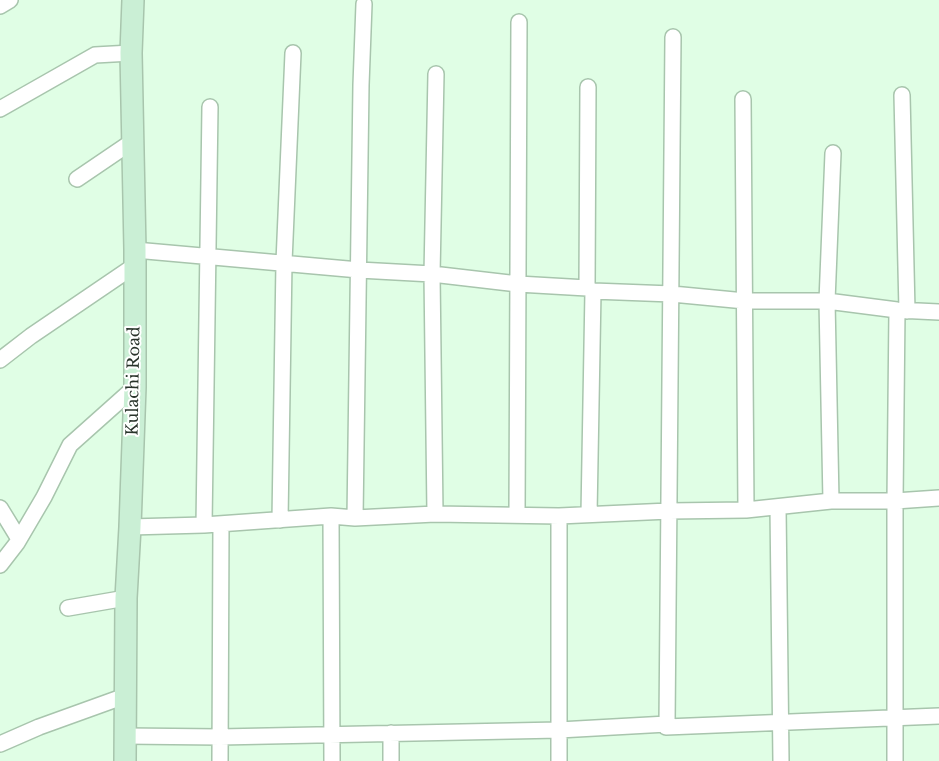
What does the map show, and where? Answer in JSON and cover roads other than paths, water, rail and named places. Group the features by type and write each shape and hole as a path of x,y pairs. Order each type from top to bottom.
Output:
{"street":[{"path":"0,6 10,0"},
{"name":"Kulachi Road","path":"126,761 126,598 135,387 131,53 133,0"},
{"path":"356,518 361,84 364,4"},
{"path":"517,516 519,22"},
{"path":"673,37 672,294 666,728 781,724 896,716 939,716"},
{"path":"0,109 95,55 131,53"},
{"path":"280,520 284,262 293,53"},
{"path":"435,514 432,274 436,74"},
{"path":"588,87 590,290 589,514"},
{"path":"895,761 895,501 902,310 902,95"},
{"path":"743,99 746,510"},
{"path":"204,525 210,108"},
{"path":"77,179 133,141"},
{"path":"831,501 827,301 833,153"},
{"path":"0,360 134,258 208,257 284,262 359,270 432,274 590,290 672,294 745,301 827,301 902,310 939,312"},
{"path":"0,565 19,539 44,497 70,445 135,387"},
{"path":"130,527 204,525 331,516 356,518 435,514 559,516 746,510 831,501 895,501 939,498"},
{"path":"778,507 781,761"},
{"path":"0,508 19,539"},
{"path":"331,516 332,761"},
{"path":"559,516 559,761"},
{"path":"220,761 221,524"},
{"path":"68,608 126,598"},
{"path":"0,744 39,726 125,696"},
{"path":"125,736 220,737 559,730 667,724"},
{"path":"391,733 391,761"}]}
